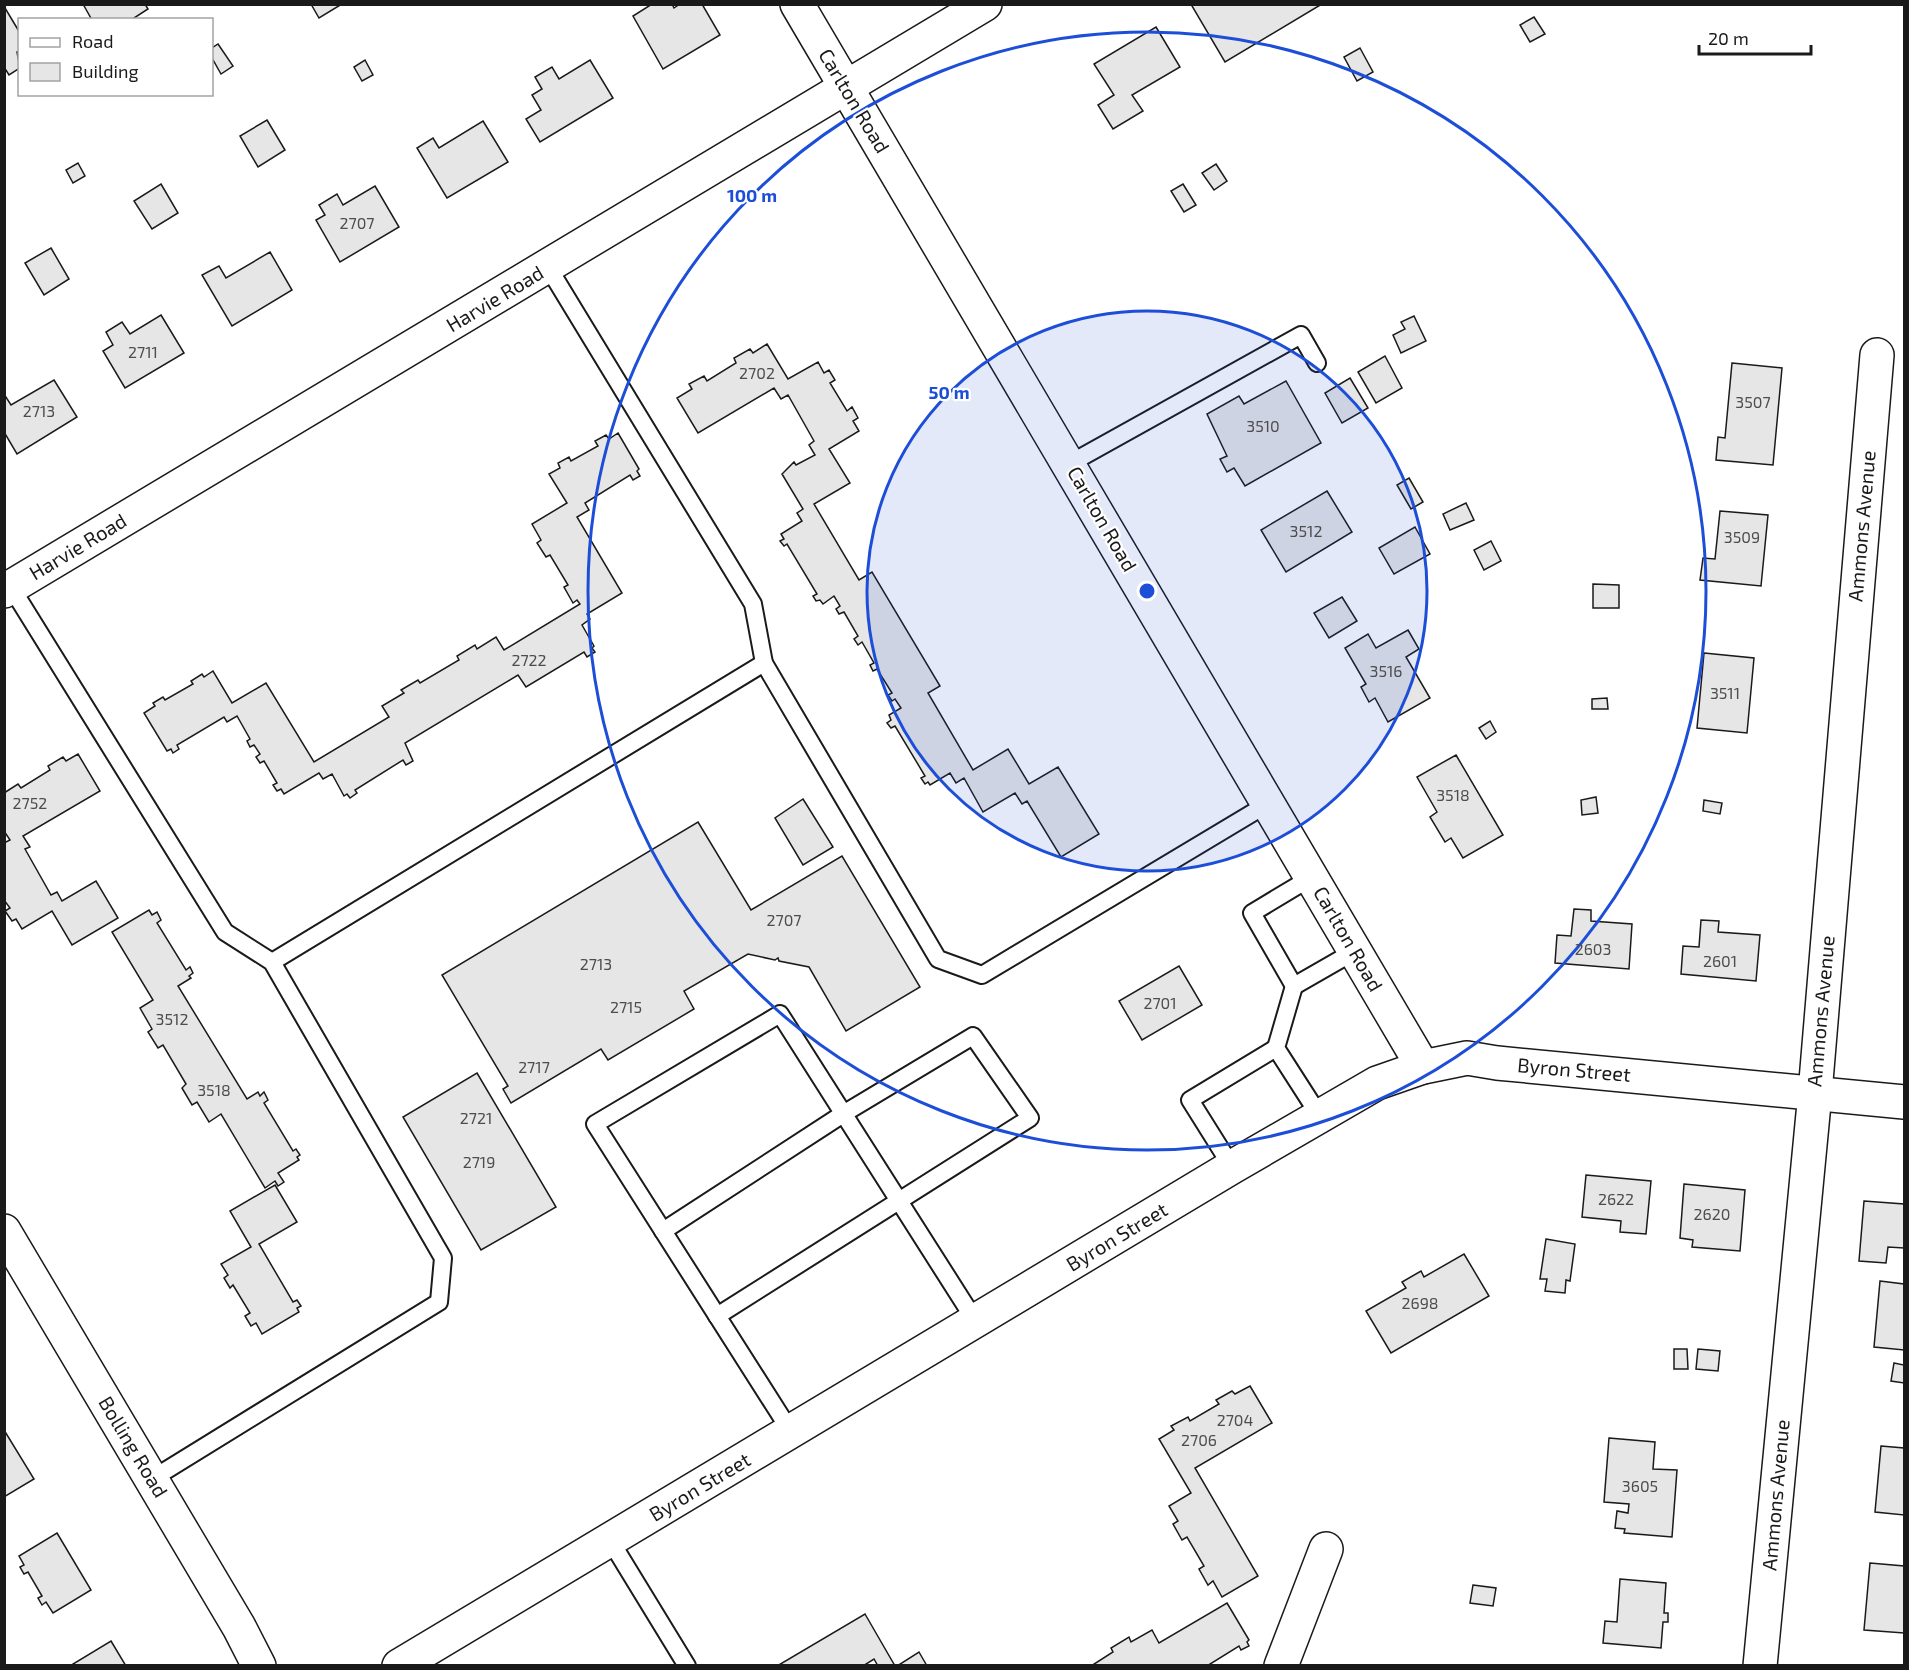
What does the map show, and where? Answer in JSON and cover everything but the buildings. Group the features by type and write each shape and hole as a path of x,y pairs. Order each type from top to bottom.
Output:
{"street":[{"name":"Carlton Road","path":"796,4 1423,1067"},
{"name":"Harvie Road","path":"7,585 848,89 985,4"},
{"name":"Ammons Avenue","path":"1760,1665 1815,1093 1877,355"},
{"name":"Byron Street","path":"399,1665 1319,1115 1377,1083 1423,1067 1467,1058 1905,1102"},
{"name":"Bolling Road","path":"4,1231 260,1665"},
{"path":"1281,1665 1326,1549"}],"lane":[{"path":"548,267 753,604 764,663 938,959 982,975 1269,803"},
{"path":"1069,464 1301,335 1317,363"},
{"path":"7,585 225,932 272,962 443,1258 439,1302 152,1479"},
{"path":"272,962 764,663"},
{"path":"1294,986 1252,913 1312,877"},
{"path":"1232,1167 1190,1100 1276,1048 1294,986 1355,951"},
{"path":"791,1432 595,1124 780,1014 976,1322"},
{"path":"663,1231 843,1114 973,1036 1030,1118 717,1316"},
{"path":"1276,1048 1319,1115"},
{"path":"610,1540 687,1665"}]}
